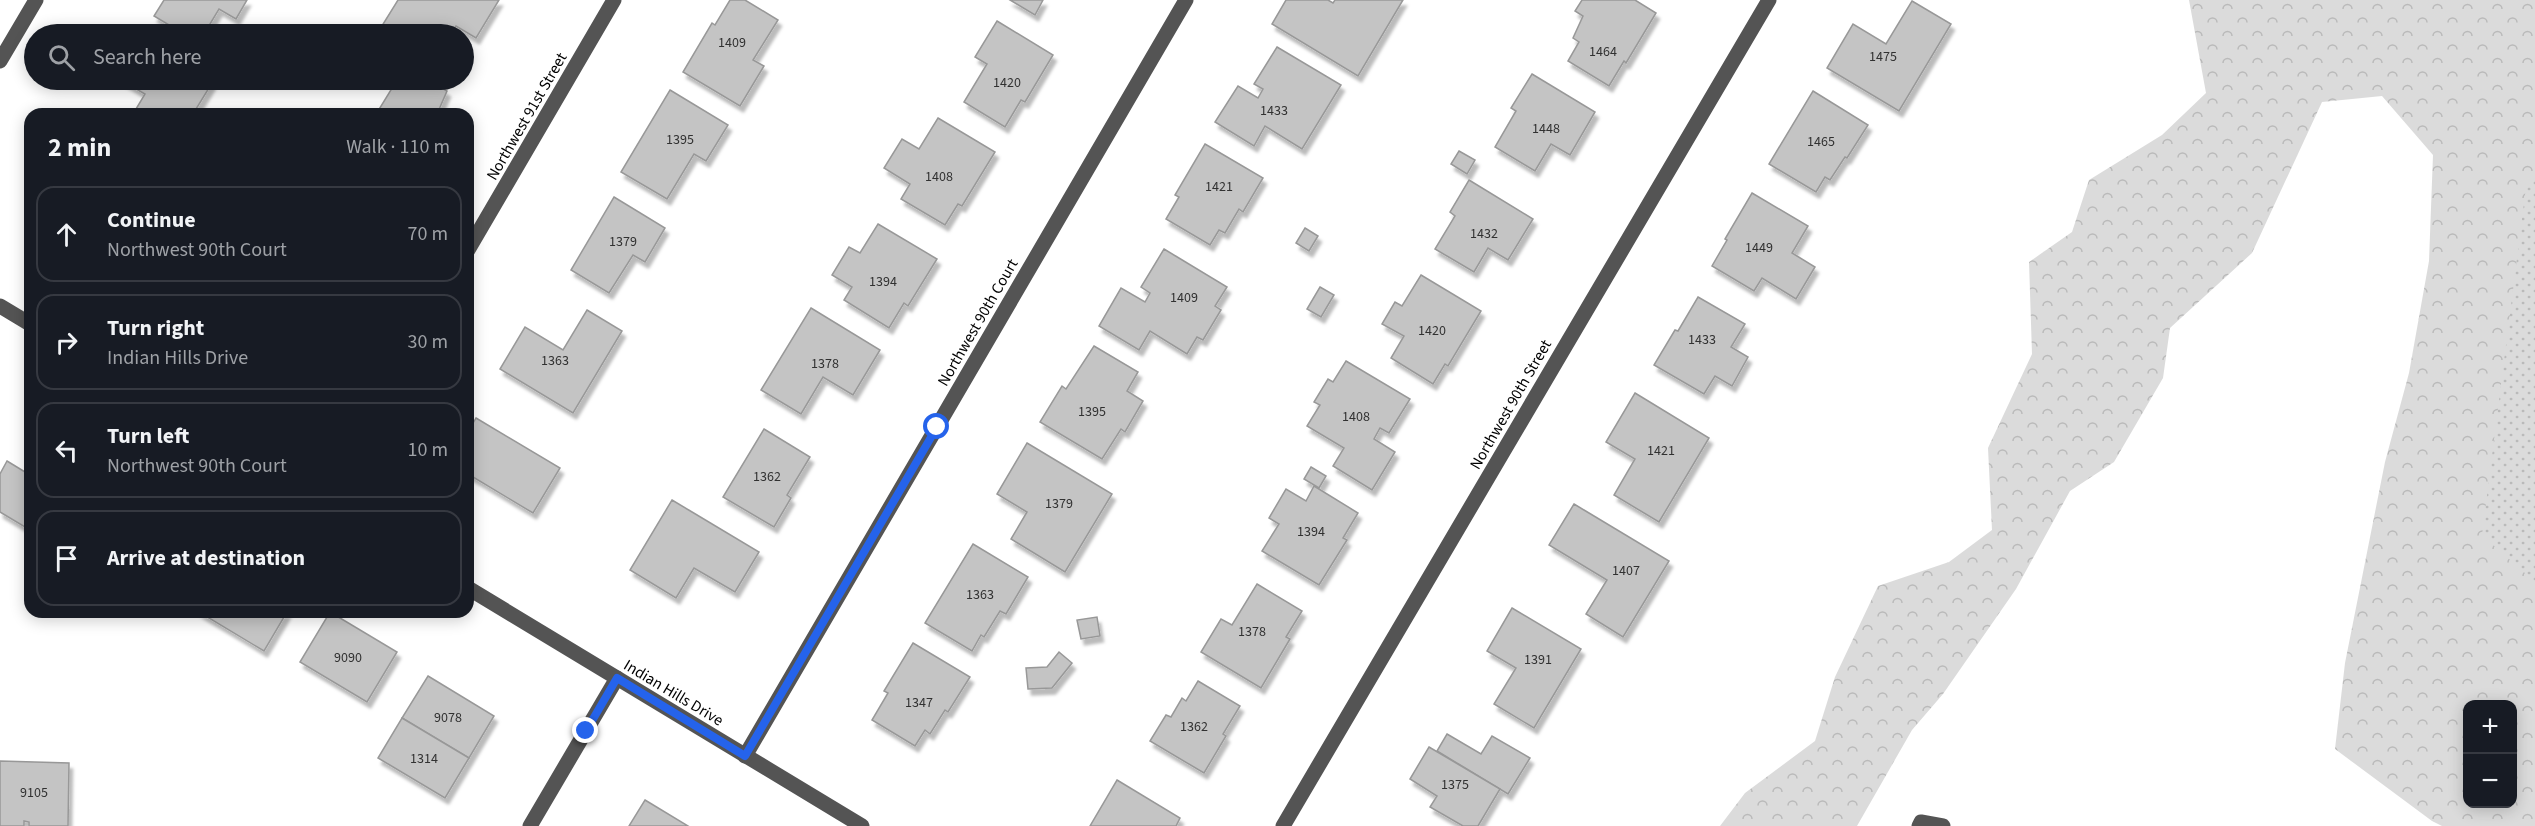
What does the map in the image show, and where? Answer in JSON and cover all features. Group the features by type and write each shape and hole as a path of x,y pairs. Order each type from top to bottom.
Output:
{"street":[{"path":"0,61 36,0"},
{"name":"Northwest 91st Street","path":"474,240 614,0"},
{"name":"Northwest 90th Court","path":"745,756 1186,0"},
{"name":"Northwest 90th Street","path":"1283,826 1768,0"},
{"path":"0,306 24,320"},
{"name":"Indian Hills Drive","path":"474,592 862,826"},
{"path":"530,826 617,678"},
{"path":"1919,826 1921,822 1943,826"}],"green space":[{"path":"2189,0 2535,0 2535,826 2442,826 2335,749 2345,663 2385,462 2409,373 2429,261 2433,155 2382,96 2322,102 2252,253 2170,328 2163,378 2114,462 2070,491 2016,589 1943,694 1912,730 1857,826 1720,826 1745,793 1815,741 1835,677 1878,586 1949,562 1992,530 1988,448 2032,354 2029,262 2072,232 2089,180 2162,135 2206,93"},
{"path":"2535,178 2535,582 2482,535 2526,187"}],"building":[{"path":"164,0 247,0 236,19 219,9 210,24 167,24 154,16"},
{"path":"398,0 499,0 476,38 474,37 474,24 383,24"},
{"path":"730,0 745,0 778,20 753,60 764,66 740,106 683,72 712,23 715,25"},
{"path":"1010,0 1043,0 1035,15"},
{"path":"1286,0 1328,0 1333,3 1335,0 1403,0 1358,76 1272,24"},
{"path":"1582,0 1635,0 1656,13 1626,63 1624,61 1609,86 1568,61 1579,42 1573,38 1583,16 1575,11"},
{"path":"1912,1 1951,24 1899,111 1827,68 1853,24 1886,44"},
{"path":"997,21 1053,55 1025,102 1021,100 1005,127 964,102 987,64 975,57"},
{"path":"1277,47 1341,85 1302,149 1265,126 1254,146 1215,122 1238,86 1258,98 1263,89 1254,84"},
{"path":"1532,74 1595,112 1570,155 1551,144 1535,171 1495,147 1516,111 1511,108"},
{"path":"138,90 208,90 197,108 137,108 145,94"},
{"path":"391,90 447,91 440,108 380,108"},
{"path":"670,90 728,125 706,161 694,154 667,199 621,172"},
{"path":"1813,91 1868,125 1830,180 1825,177 1816,192 1769,164"},
{"path":"938,118 995,152 962,206 958,204 945,225 901,199 910,184 884,168 902,139 919,149"},
{"path":"1205,144 1263,178 1243,212 1239,209 1225,233 1219,230 1210,245 1166,219 1179,197 1175,195"},
{"path":"1459,151 1475,160 1467,174 1451,164"},
{"path":"1469,180 1533,219 1508,260 1488,248 1474,272 1435,249 1455,216 1450,212"},
{"path":"1752,193 1808,226 1792,253 1815,267 1796,299 1762,278 1754,291 1712,266"},
{"path":"614,197 665,228 645,262 633,255 609,293 571,270"},
{"path":"878,224 937,259 908,306 904,303 889,328 844,300 852,287 832,275 849,247 860,253"},
{"path":"1305,228 1318,236 1309,251 1296,243"},
{"path":"1164,249 1227,287 1215,306 1221,310 1203,340 1197,337 1187,354 1150,331 1139,350 1099,326 1121,288 1145,302 1150,293 1141,287"},
{"path":"1421,275 1481,311 1448,366 1445,364 1433,384 1391,358 1404,336 1382,324 1395,302 1402,306"},
{"path":"1320,287 1334,295 1321,317 1307,309"},
{"path":"1698,297 1745,324 1731,347 1748,357 1732,386 1715,376 1704,394 1654,365"},
{"path":"811,308 880,350 853,395 823,377 801,414 761,390"},
{"path":"587,310 622,331 573,413 500,369 525,327 563,350"},
{"path":"1094,346 1138,372 1127,391 1143,401 1125,432 1121,429 1102,459 1040,422 1062,386 1066,389"},
{"path":"1346,361 1410,399 1389,433 1380,428 1374,439 1395,452 1372,490 1333,466 1344,448 1307,426 1320,405 1314,402 1328,379 1333,382"},
{"path":"1635,393 1709,438 1659,522 1614,495 1635,459 1606,442"},
{"path":"476,418 560,468 533,513 474,478 474,422"},
{"path":"764,429 810,457 787,495 791,498 774,527 723,497"},
{"path":"1027,443 1112,494 1065,572 1011,539 1027,512 997,494"},
{"path":"7,461 24,471 24,526 0,512 0,474"},
{"path":"1311,467 1326,476 1319,488 1304,479"},
{"path":"1314,486 1358,513 1343,538 1347,540 1319,585 1262,551 1279,524 1269,518 1286,489 1306,501"},
{"path":"672,500 759,552 735,592 694,568 676,598 630,570"},
{"path":"1574,504 1669,561 1623,637 1586,614 1607,580 1549,545"},
{"path":"973,544 1028,577 1006,614 1000,611 984,637 981,635 972,651 925,623"},
{"path":"1257,584 1302,611 1286,637 1290,639 1261,688 1201,652 1221,619 1232,625"},
{"path":"1512,608 1581,649 1534,728 1494,704 1516,668 1487,651"},
{"path":"1097,617 1100,636 1081,639 1077,620"},
{"path":"209,618 283,618 264,651"},
{"path":"326,618 340,618 397,652 367,702 300,662"},
{"path":"913,643 970,677 948,712 945,710 930,734 925,730 915,746 872,720 888,693 884,691"},
{"path":"1059,652 1072,663 1052,688 1028,689 1026,668 1047,667"},
{"path":"428,676 494,716 469,758 402,718"},
{"path":"1198,681 1240,706 1223,734 1226,736 1204,773 1150,741 1166,715 1171,717 1182,698 1186,701"},
{"path":"402,718 469,758 445,798 378,758"},
{"path":"1447,734 1481,754 1492,736 1530,758 1508,794 1437,751"},
{"path":"1429,747 1500,789 1478,826 1463,826 1430,807 1437,796 1410,779"},
{"path":"0,761 69,763 68,826 29,826 29,822 24,821 24,826 0,826"},
{"path":"1117,780 1180,818 1176,826 1090,826"},
{"path":"645,800 688,826 629,826"}],"route":[{"path":"586,731 617,678 745,756 937,427"}]}
